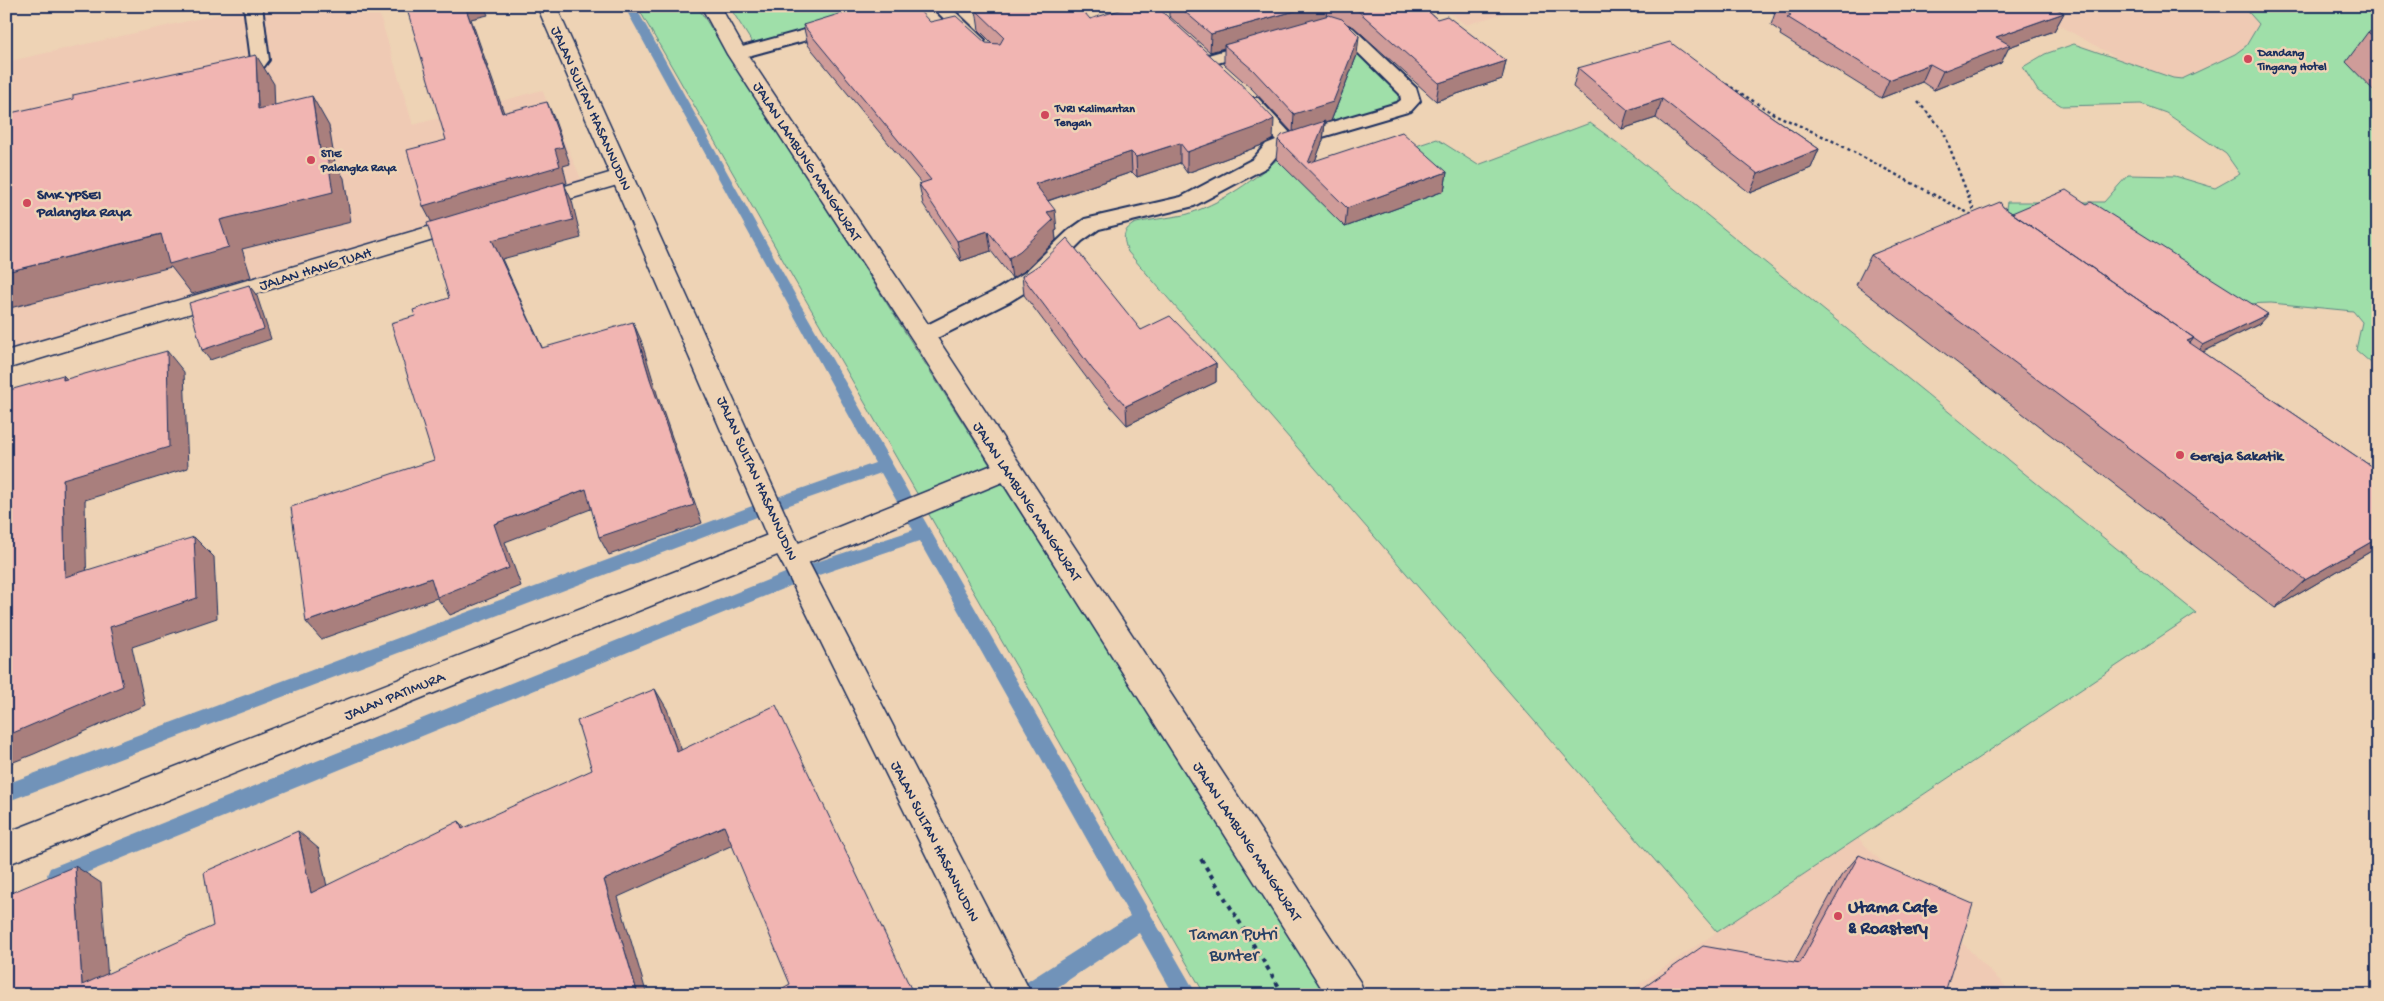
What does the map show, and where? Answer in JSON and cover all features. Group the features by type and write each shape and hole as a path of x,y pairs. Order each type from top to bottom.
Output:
{"street":[{"name":"JALAN SULTAN HASANNUDIN","path":"546,6 788,549 1014,995"},
{"name":"JALAN LAMBUNG MANGKURAT","path":"710,6 737,54 923,336 1006,469 1347,995"},
{"name":"JALAN HANG TUAH","path":"6,360 623,176"},
{"name":"JALAN PATIMURA","path":"6,849 788,549 889,518 1006,469"}],"lane":[{"path":"217,88 248,76 260,60 253,6"},
{"path":"939,6 989,52"},
{"path":"737,54 852,22"},
{"path":"923,336 1001,297 1032,278 1075,236 1092,224 1187,202 1260,163 1273,148 1404,107 1411,101 1409,92 1347,32 1339,28 1326,27 1307,32"},
{"path":"1221,74 1200,55 1271,42"},
{"path":"1236,88 1288,142"}],"path":[{"path":"1723,82 1774,114 1864,157 1978,218 1944,130 1918,102"}],"shaded area":[{"name":"STIE Palangka Raya","path":"255,6 377,6 413,125 542,90 582,181 6,352 6,62"},
{"path":"1440,6 1526,6 1466,25"},
{"name":"Dandang Tingang Hotel","path":"2024,6 2378,6 2218,114"},
{"name":"Utama Cafe & Roastery","path":"1858,838 2014,995 1623,995"}],"green space":[{"name":"Taman Putri Bunter","path":"637,6 697,6 1328,995 1205,995"},
{"path":"729,6 885,6 753,44"},
{"path":"2243,6 2378,6 2378,369 2356,350 2362,322 2353,311 2271,303 2145,307 2005,214 2007,202 2104,202 2128,175 2175,176 2215,188 2240,174 2226,154 2166,113 2141,104 2062,106 2038,91 2023,67 2045,54 2074,44 2173,78 2182,79 2235,54 2246,46 2259,24"},
{"path":"1339,35 1400,92 1397,102 1391,107 1297,132"},
{"path":"1590,123 1627,150 2196,613 1717,932 1128,252 1125,240 1126,231 1132,225 1188,214 1231,194 1292,147 1323,177 1437,139 1478,165"}],"building":[{"path":"406,6 465,6 502,113 547,102 563,147 555,149 560,166 423,206 407,150 446,140"},
{"path":"865,6 915,6 930,22 956,16 986,43 1000,44 1004,37 976,10 992,6 1079,6 1090,19 1133,6 1156,6 1236,79 1274,119 1263,125 1187,152 1180,143 1136,157 1131,152 1035,184 1055,210 1047,212 1053,220 1020,251 1009,258 988,231 957,241 919,184 931,180 803,25"},
{"path":"1178,6 1313,6 1211,34"},
{"path":"1349,6 1422,6 1437,19 1447,16 1506,61 1439,83 1356,9"},
{"path":"2052,6 2064,13 1996,37 2010,45 1943,71 1930,64 1889,80 1787,17 1791,15 1777,7"},
{"path":"1329,15 1342,19 1359,36 1333,102 1294,114 1253,70 1224,45"},
{"path":"2368,32 2378,32 2378,41"},
{"path":"1670,42 1756,106 1819,149 1758,174 1662,99 1628,110 1578,68"},
{"path":"256,55 258,109 312,96 320,150 326,149 333,192 220,220 229,247 169,264 161,234 6,272 6,114 73,99 73,95"},
{"path":"1325,121 1308,163 1402,132 1447,172 1347,208 1278,140 1282,135"},
{"path":"564,182 573,220 492,240 542,348 633,322 650,379 694,505 599,537 586,489 494,524 509,568 437,597 431,578 306,622 291,507 434,460 391,323 415,316 413,310 449,298 427,223"},
{"path":"2066,190 2087,204 2091,202 2268,314 2203,345 2012,213"},
{"path":"2000,202 2003,207 2194,338 2187,341 2378,471 2378,538 2305,580 1871,255"},
{"path":"1067,238 1141,330 1170,316 1216,363 1126,406 1093,370 1022,276 1039,265"},
{"path":"249,285 264,329 202,350 189,303"},
{"path":"167,351 169,447 63,479 65,577 194,537 197,598 110,627 123,686 6,736 6,391 63,375 63,380"},
{"path":"655,689 677,752 776,705 914,995 770,995 790,984 724,826 604,880 638,995 6,995 6,895 75,866 82,985 213,926 204,872 298,831 311,893 459,821 462,829 592,770 577,721"},
{"name":"Utama Cafe & Roastery","path":"1859,855 1973,904 1946,989 1979,995 1633,995 1703,946 1800,963"}],"waterway":[{"path":"629,6 791,300 885,465"},
{"path":"6,793 769,506 885,465"},
{"path":"885,465 924,533"},
{"path":"57,875 801,574 924,533"},
{"path":"924,533 1143,919"},
{"path":"1027,995 1143,919"},
{"path":"1143,919 1186,995"}],"place":[{"name":"Dandang Tingang Hotel","path":"2248,59"},
{"name":"TVRI Kalimantan Tengah","path":"1045,115"},
{"name":"STIE Palangka Raya","path":"311,160"},
{"name":"SMK YPSEI Palangka Raya","path":"27,203"},
{"name":"Gereja Sakatik","path":"2180,455"},
{"name":"Utama Cafe & Roastery","path":"1838,916"}]}
